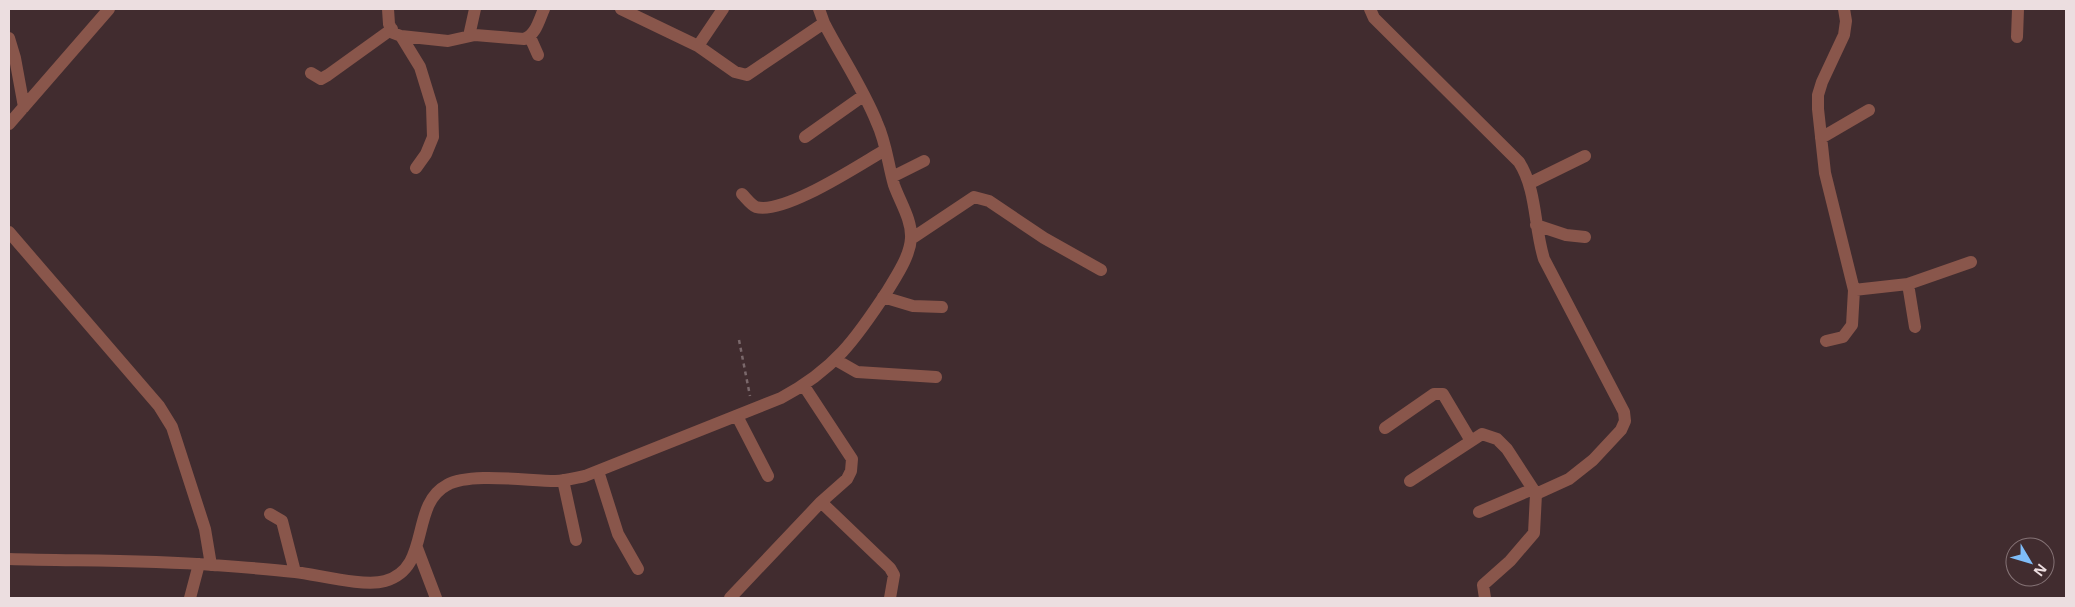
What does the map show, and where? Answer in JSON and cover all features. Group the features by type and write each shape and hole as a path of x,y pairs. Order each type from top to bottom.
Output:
{"street":[{"path":"9,124 109,9"},
{"path":"388,9 389,24 420,67 432,106 433,137 426,154 416,168"},
{"path":"469,36 475,9"},
{"path":"311,73 321,79 396,33 448,41 469,36 524,39 530,37 534,32 544,9"},
{"path":"621,9 698,46 735,72 747,75 824,23"},
{"path":"698,46 723,9"},
{"path":"9,559 205,564 295,572 369,583 385,581 399,575 411,562 417,548 427,507 436,494 446,485 458,480 473,479 563,480 585,476 752,410 804,386 836,360 862,331 908,254 912,238 909,222 892,177 877,122 824,23 819,9"},
{"path":"1370,9 1374,18 1519,162 1530,183 1536,225 1544,259 1624,412 1625,421 1621,430 1581,470 1535,492 1479,512"},
{"path":"1826,341 1843,337 1852,325 1854,290 1825,173 1818,109 1818,95 1822,82 1844,35 1846,21 1844,9"},
{"path":"2017,37 2018,9"},
{"path":"530,37 538,55"},
{"path":"9,38 15,58 24,107"},
{"path":"805,137 863,96"},
{"path":"1821,138 1869,110"},
{"path":"742,194 754,206 771,208 791,202 885,150"},
{"path":"1530,183 1584,156"},
{"path":"892,177 924,161"},
{"path":"912,238 974,197 989,201 1044,238 1100,270"},
{"path":"1536,225 1566,234 1585,237"},
{"path":"9,232 159,406 172,427 205,529 205,564 190,598"},
{"path":"1854,290 1908,284 1971,262"},
{"path":"1908,284 1916,327"},
{"path":"883,297 913,306 942,307"},
{"path":"836,360 857,372 936,377"},
{"path":"730,598 821,502 847,479 851,471 852,459 804,386"},
{"path":"1385,428 1434,394 1443,394 1471,441"},
{"path":"737,416 768,476"},
{"path":"1410,481 1482,434 1497,440 1506,449 1535,492 1534,533 1510,561 1483,586 1485,598"},
{"path":"598,471 618,534 638,569"},
{"path":"563,480 576,540"},
{"path":"821,502 890,568 894,574 890,598"},
{"path":"270,514 282,521 295,572"},
{"path":"417,548 436,598"}],"path":[{"path":"740,340 752,410"}]}
